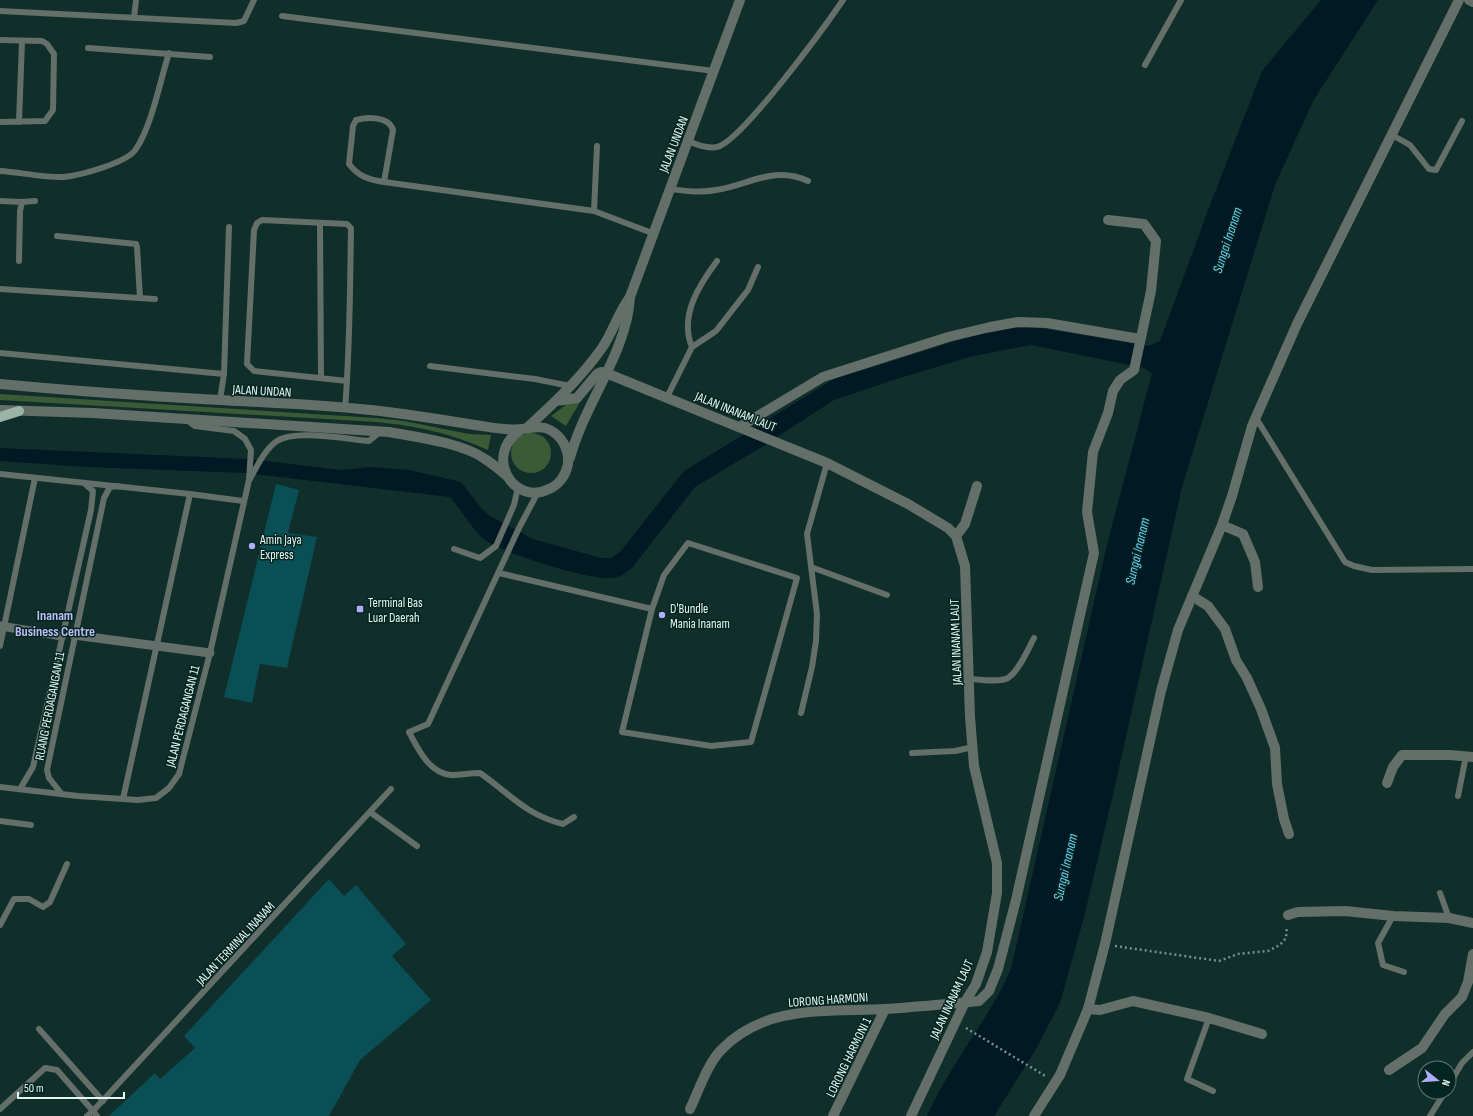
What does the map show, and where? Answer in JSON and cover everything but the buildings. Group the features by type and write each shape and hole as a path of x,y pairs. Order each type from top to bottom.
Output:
{"main road":[{"path":"0,417 19,411"}],"street":[{"name":"JALAN UNDAN","path":"538,492 548,490 557,484 563,477 575,437 606,373 622,333 629,310 630,297 652,233 740,0"},
{"path":"1034,1116 1056,1082 1088,1009 1105,944 1161,691 1178,630 1222,525 1256,418 1297,324 1459,0"},
{"path":"1468,0 1473,2"},
{"path":"741,426 823,377 948,337 990,327 1018,322 1047,323 1140,339 1151,291 1156,240 1144,224 1108,220"},
{"name":"JALAN UNDAN","path":"507,476 504,467 505,448 509,440 556,401 588,366 603,347 621,308 630,297"},
{"name":"LORONG HARMONI","path":"690,1109 720,1051 734,1038 758,1024 772,1018 794,1012 885,1009 965,1002 979,1000 989,991 998,969 1018,892 1094,553 1088,512 1093,452 1108,413 1113,391 1120,380 1134,370 1140,339"},
{"path":"556,401 577,398 597,374 601,372 606,373"},
{"name":"JALAN INANAM LAUT","path":"606,373 741,426 827,463 908,504 948,528 956,536 965,566 970,678 970,717 974,766 997,863 997,893 987,952 976,984 965,1002 911,1116"},
{"name":"JALAN UNDAN","path":"0,384 128,395 386,412 483,426 525,428 539,427 550,430 559,436 565,446 568,456 567,467"},
{"path":"0,410 186,419 380,432 415,436 462,449 484,458 507,476 518,487 528,491 538,492"},
{"path":"956,536 965,524 977,486"},
{"path":"1222,525 1243,534 1255,562 1258,587"},
{"path":"1192,596 1208,606 1225,629 1236,660 1247,678 1261,709 1275,748 1277,784 1284,819 1289,834"},
{"path":"2,627 62,636"},
{"path":"74,635 210,653"},
{"path":"1386,783 1392,768 1402,755 1469,757"},
{"path":"1288,915 1298,912 1345,911 1393,916 1449,918 1473,923"},
{"path":"1389,1070 1422,1048 1445,1014 1462,997 1468,982 1473,954"},
{"path":"1088,1009 1100,1010 1133,1001 1209,1018 1262,1034"},
{"name":"LORONG HARMONI 1","path":"833,1116 885,1009"}],"lane":[{"path":"134,18 136,0"},
{"path":"0,11 236,23 244,21 254,0"},
{"path":"688,141 701,146 718,147 732,139 771,94 821,32 843,0"},
{"path":"1145,65 1181,0"},
{"path":"282,16 714,71"},
{"path":"0,40 42,41 47,44 54,54 53,110 45,121 0,122"},
{"path":"20,122 22,41"},
{"path":"88,48 169,53 210,58"},
{"path":"0,171 64,177 93,170 120,161 136,150 147,124 169,53"},
{"path":"384,182 393,130 392,125 388,122 367,117 356,120 352,126 349,164 355,172 371,180 384,182 594,211 652,233"},
{"path":"1392,135 1410,145 1429,169 1436,170 1462,121"},
{"path":"594,211 597,146"},
{"path":"669,190 698,192 717,190 761,178 787,174 808,181"},
{"path":"0,201 35,201"},
{"path":"19,261 20,211 22,202"},
{"path":"344,409 347,381 351,228 347,224 320,224 262,220 257,223 254,230 247,364 254,371 347,381"},
{"path":"320,224 321,378"},
{"path":"220,400 224,374 229,227"},
{"path":"57,236 136,244 140,298"},
{"path":"692,347 688,337 687,325 692,307 700,284 717,261"},
{"path":"666,397 692,347 716,331 748,290 758,267"},
{"path":"0,289 156,299"},
{"path":"0,353 224,374"},
{"path":"430,366 536,379 570,386"},
{"path":"1256,418 1345,562 1354,566 1372,570 1473,569"},
{"name":"JALAN PERDAGANGAN 11","path":"0,787 78,796 123,799 156,798 169,788 179,774 210,653 243,501 249,480 251,450 244,439 234,431 195,426 186,419"},
{"name":"JALAN PERDAGANGAN 11","path":"249,480 261,458 277,441 300,434 369,441 380,432"},
{"path":"801,713 812,667 816,642 816,614 807,534 827,463"},
{"path":"0,474 243,501"},
{"path":"0,646 2,627 35,478"},
{"name":"RUANG PERDAGANGAN 11","path":"20,789 33,767 91,510 92,491 84,483"},
{"name":"RUANG PERDAGANGAN 11","path":"61,793 49,778 47,770 74,635 104,498 110,488 118,486"},
{"path":"454,549 480,558 496,546 514,505 518,487"},
{"path":"538,492 507,552 428,724 409,732 422,757 436,770 450,775 480,773 522,807 544,819 563,824 574,817"},
{"path":"123,799 190,494"},
{"path":"688,543 797,578 751,742 712,746 622,732 652,609 664,575 688,543"},
{"path":"811,567 887,595"},
{"path":"498,573 652,609"},
{"path":"970,678 998,680 1008,678 1022,661 1034,638"},
{"path":"912,753 955,751 973,747"},
{"path":"1458,796 1469,757"},
{"name":"JALAN TERMINAL INANAM","path":"87,1116 95,1114 103,1100 391,789"},
{"path":"370,812 417,846"},
{"path":"0,821 31,825"},
{"path":"0,925 14,900 29,899 43,907 50,902 67,864"},
{"path":"1440,893 1449,918"},
{"path":"1393,916 1378,943 1383,965 1404,972"},
{"path":"1209,1018 1187,1079 1213,1091"},
{"path":"39,1029 103,1100"},
{"path":"1457,1071 1462,1063 1473,1052"},
{"path":"0,1109 45,1068 57,1070 95,1114"},
{"path":"1430,1116 1440,1100"}],"path":[{"path":"1105,944 1219,961 1238,954 1268,951 1280,945 1286,938 1288,915"},
{"path":"964,1027 1056,1082"}],"green space":[{"path":"594,378 566,426 551,416 571,401"},
{"path":"0,394 376,418 404,421 469,434 491,435 488,450 460,439 433,431 376,422 0,400"},
{"path":"535,433 542,436 548,442 551,453 550,461 542,470 535,473 527,473 520,470 512,461 511,449 514,442 523,434"}],"water":[{"name":"Sungai Inanam","path":"1321,0 1378,0 1313,101 1275,185 1182,487 1084,917 1060,1003 1035,1051 994,1116 927,1116 947,1078 1002,988 1011,969 1107,545 1152,373 1144,368 1031,345 973,356 896,379 834,400 760,448 695,487 632,568 622,575 613,578 598,577 546,565 495,546 481,537 450,497 245,473 87,467 0,461 0,448 248,459 342,470 370,467 409,470 461,482 482,509 490,516 533,539 601,558 611,558 620,552 684,471 834,379 969,337 1014,328 1034,327 1148,346 1160,341 1210,205 1262,71"}],"place":[{"name":"Amin Jaya Express","path":"252,546"},
{"name":"Terminal Bas Luar Daerah","path":"360,609"},
{"name":"D'Bundle Mania Inanam","path":"662,615"}],"district":[{"name":"Inanam Business Centre","path":"55,624"}]}
